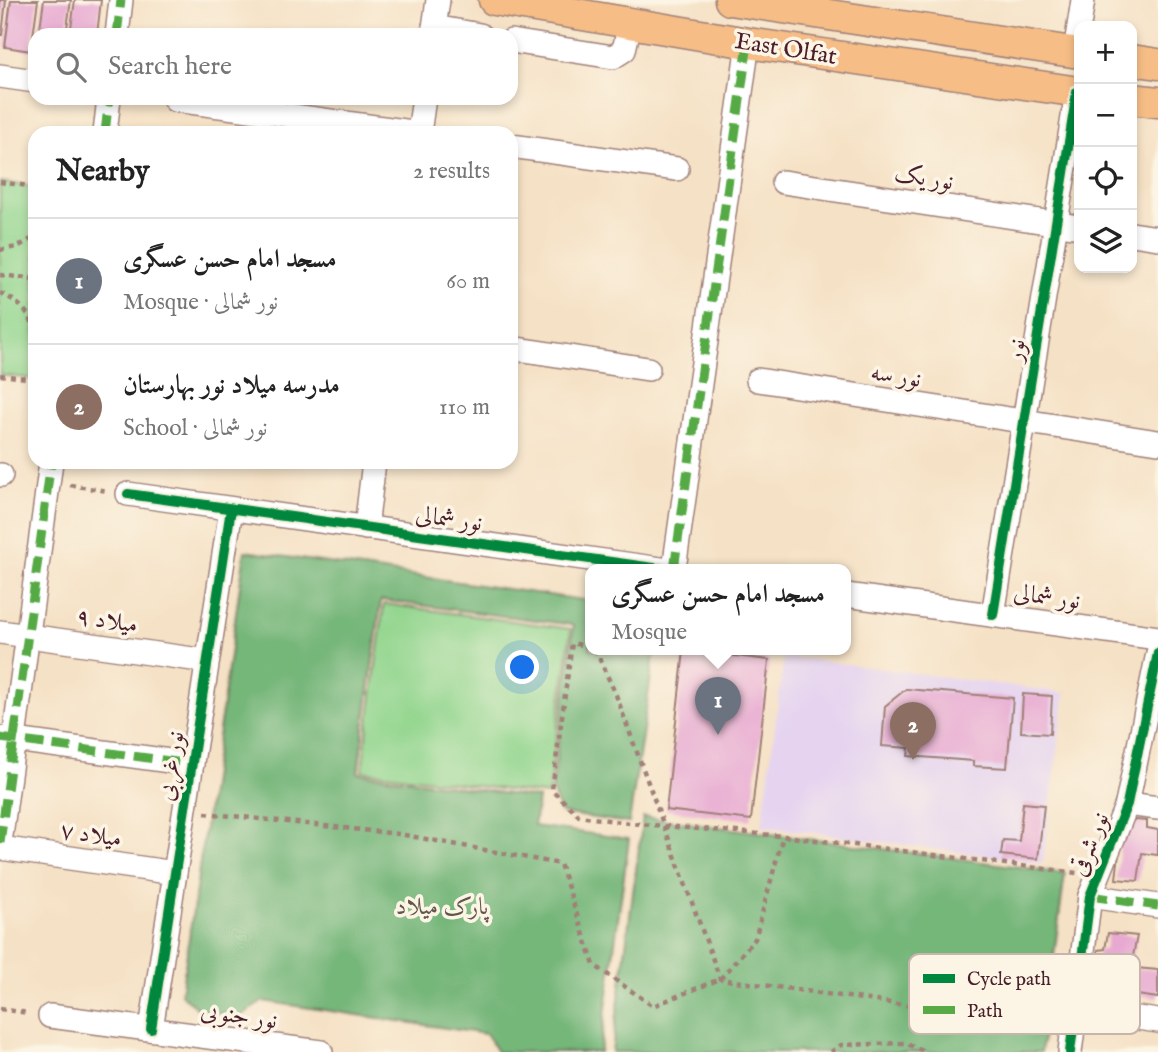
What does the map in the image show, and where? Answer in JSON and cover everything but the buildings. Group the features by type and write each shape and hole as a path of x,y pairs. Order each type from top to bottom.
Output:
{"main road":[{"name":"East Olfat","path":"494,0 748,43 1074,91"},
{"name":"East Olfat","path":"730,0 1074,52"},
{"path":"1137,61 1158,64"},
{"path":"1137,100 1158,102"}],"street":[{"path":"118,28 121,0"},
{"path":"433,28 438,0"},
{"path":"1081,21 1083,0"},
{"path":"518,42 612,57 624,50 630,23"},
{"path":"675,564 748,43"},
{"path":"0,76 28,80"},
{"path":"106,126 108,105"},
{"path":"212,105 367,126"},
{"path":"420,126 423,105"},
{"name":"نور","path":"993,615 1074,116"},
{"path":"518,147 677,169"},
{"name":"نور یک","path":"783,182 1074,226"},
{"path":"1137,235 1158,238"},
{"path":"518,349 648,369"},
{"name":"نور سه","path":"758,380 1158,442"},
{"path":"0,846 7,739 28,636 50,469"},
{"path":"366,528 373,469"},
{"name":"نور شمالی","path":"128,494 625,564"},
{"name":"نور غربی","path":"151,1029 231,509"},
{"name":"نور شمالی","path":"851,595 1158,638"},
{"name":"میلاد ۹","path":"0,632 207,661"},
{"name":"نور شرقی","path":"1080,954 1090,896 1127,804 1158,653"},
{"path":"7,739 192,764"},
{"path":"1127,804 1158,808"},
{"name":"میلاد ۷","path":"0,846 175,873"},
{"path":"1090,896 1158,906"},
{"name":"نور جنوبی","path":"50,1016 321,1052"},
{"path":"1140,1020 1158,1021"},
{"name":"نور شرقی","path":"1069,1034 1070,1052"}],"path":[{"path":"0,182 28,186"},
{"path":"0,250 17,247 28,241"},
{"path":"0,275 28,278"},
{"path":"0,293 11,298 27,314"},
{"path":"0,374 28,378"},
{"path":"585,646 572,643 552,790 579,816 783,836 1080,873"},
{"path":"598,655 616,695 720,979"},
{"path":"184,811 399,834 560,864 594,965 653,1006 720,979 755,939 783,836"},
{"path":"720,979 909,1000"},
{"path":"0,1009 50,1016"},
{"path":"831,1052 841,1045 905,1043 926,1052"}],"shaded area":[{"path":"784,656 1065,693 1043,863 762,826"}],"green space":[{"path":"0,182 28,186 28,378 0,375"},
{"name":"پارک میلاد","path":"245,551 585,600 585,655 654,655 629,823 561,813 552,790 574,625 381,600 358,773 538,798 534,826 629,839 600,1052 497,1052 486,1034 263,1001 240,1017 196,1008 181,994"},
{"path":"384,604 571,629 548,795 362,771"},
{"path":"643,817 1065,873 1054,954 909,954 909,1034 1043,1034 1041,1052 612,1052"}],"marked path":[{"path":"118,28 121,0"},
{"path":"675,564 748,43"},
{"path":"106,126 108,105"},
{"path":"0,843 50,469"},
{"path":"0,738 192,764"},
{"path":"1090,896 1158,906"}],"cycle path":[{"path":"993,615 1074,111"},
{"path":"128,494 625,564"},
{"path":"151,1029 231,509"},
{"path":"1083,954 1090,896 1127,804 1158,653"},
{"path":"1070,1052 1072,1034"}],"place":[{"name":"مسجد امام حسن عسگری","path":"718,735"},
{"name":"مدرسه میلاد نور بهارستان","path":"913,760"}]}
